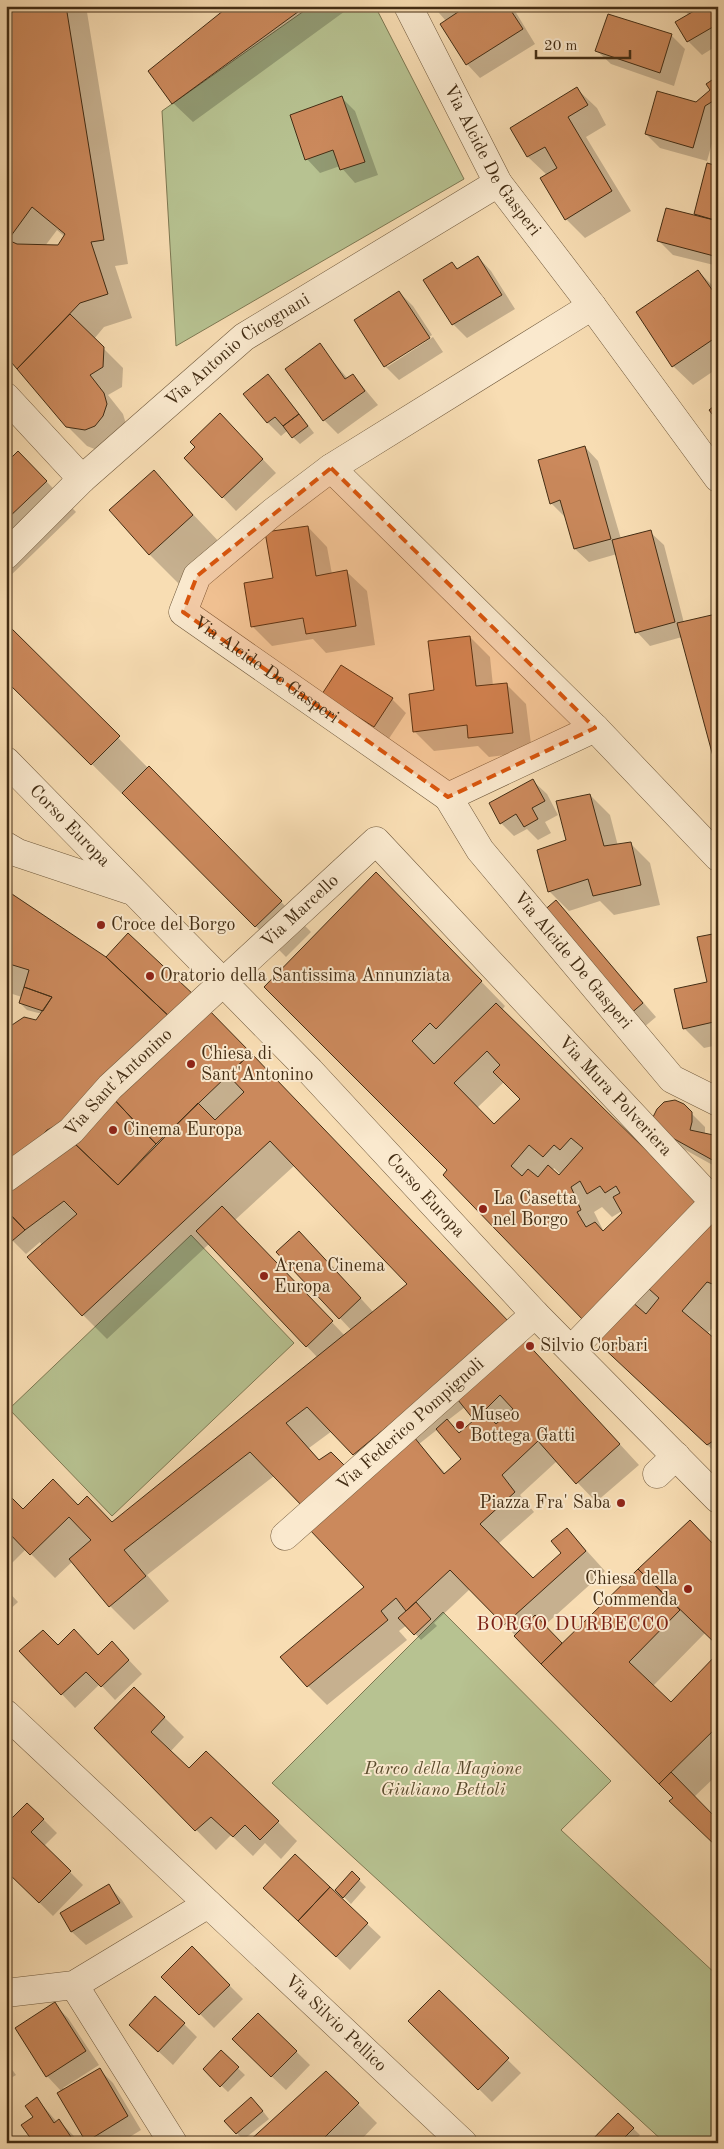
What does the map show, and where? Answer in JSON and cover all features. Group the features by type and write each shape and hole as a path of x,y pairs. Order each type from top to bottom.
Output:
{"street":[{"name":"Via Alcide De Gasperi","path":"408,6 498,183 592,306 718,478"},
{"name":"Via Antonio Cicognani","path":"6,555 82,479 244,337 498,183"},
{"name":"Via Alcide De Gasperi","path":"592,306 331,468 273,512 197,576 183,612 448,797 480,850 672,1079 718,1102"},
{"path":"6,397 82,479"},
{"path":"331,468 595,728 718,856"},
{"path":"448,797 595,728"},
{"name":"Corso Europa","path":"6,760 310,1071 535,1314 718,1499"},
{"name":"Via Marcello","path":"223,982 376,841"},
{"name":"Via Mura Polveriera","path":"376,841 714,1202 572,1350"},
{"name":"Corso Europa","path":"6,846 18,854 134,891"},
{"name":"Via Sant'Antonino","path":"6,1178 71,1131 110,1087 223,982"},
{"name":"Via Federico Pompignoli","path":"284,1536 535,1314"},
{"path":"657,1474 676,1456"},
{"name":"Via Silvio Pellico","path":"6,1714 463,2143"},
{"path":"6,1994 74,1985 208,1904"},
{"path":"74,1985 172,2143"}],"highlighted area":[{"path":"331,468 595,728 448,797 183,612 197,576"}],"green space":[{"path":"311,6 375,6 464,179 176,346 162,111"},
{"path":"191,1235 294,1343 112,1516 9,1409"},
{"name":"Parco della Magione Giuliano Bettoli","path":"443,1612 611,1781 561,1830 718,1976 718,2143 665,2143 272,1783"}],"building":[{"path":"6,6 66,6 104,240 91,242 108,294 80,303 17,369 6,356","holes":["32,207 65,234 58,245 17,244 8,240"]},
{"path":"229,6 306,6 172,104 148,71"},
{"path":"467,6 508,6 523,29 466,65 440,24"},
{"path":"691,6 718,6 718,24 687,42 675,22 694,11"},
{"path":"608,14 672,34 660,73 595,51"},
{"path":"718,76 718,98 705,106 693,148 645,134 657,91 696,102 710,90 706,84"},
{"path":"577,87 588,105 568,117 612,191 565,220 540,178 557,168 545,147 527,157 510,128"},
{"path":"342,96 365,162 340,170 333,150 305,160 290,115"},
{"path":"707,163 718,166 718,221 694,214"},
{"path":"666,208 718,221 718,243 714,256 657,241"},
{"path":"478,256 502,295 452,325 423,280 452,262 457,269"},
{"path":"698,270 718,298 718,336 672,367 636,312"},
{"path":"399,291 430,338 384,367 354,320"},
{"path":"70,314 104,347 103,367 90,375 104,393 107,404 103,416 95,426 85,430 66,427 17,369"},
{"path":"320,343 345,379 353,374 365,391 323,421 285,369"},
{"path":"268,374 299,414 283,426 275,417 267,423 243,394"},
{"path":"718,403 718,422 709,410"},
{"path":"220,413 263,459 222,498 184,458 195,447 190,442"},
{"path":"299,414 308,426 292,438 283,426"},
{"path":"585,446 611,539 574,549 560,500 550,504 538,460"},
{"path":"18,451 47,481 6,520 6,463"},
{"path":"154,470 193,515 149,555 109,510"},
{"path":"308,526 316,576 347,570 356,626 306,634 303,618 251,627 244,583 273,578 265,532"},
{"path":"651,530 675,622 635,633 612,540"},
{"path":"716,614 718,622 718,775 677,623"},
{"path":"6,623 120,736 91,765 6,681"},
{"path":"470,636 476,686 507,683 513,733 468,738 467,725 413,732 409,694 434,690 428,641"},
{"path":"341,665 393,698 374,727 322,694"},
{"path":"149,766 282,901 255,927 122,793"},
{"path":"533,779 545,801 532,808 538,819 524,827 516,814 500,824 489,803"},
{"path":"590,794 604,846 631,842 641,885 593,896 588,879 548,892 537,850 566,840 556,801"},
{"path":"376,872 482,981 436,1029 430,1023 412,1041 434,1064 496,1003 697,1200 690,1223 585,1322 443,1175 447,1170 264,987","holes":["487,1051 500,1065 493,1072 520,1099 494,1124 454,1083","571,1138 583,1148 559,1175 548,1165 538,1177 528,1169 522,1176 511,1166 529,1145 543,1157 554,1145 560,1150","580,1181 587,1194 600,1186 605,1193 616,1186 620,1193 613,1197 622,1213 603,1231 595,1222 586,1227 577,1212 581,1210 571,1187"]},
{"path":"6,890 106,957 173,1020 80,1114 47,1130 6,1171 6,1029 24,1017 36,1020 52,997 24,987 29,970 6,963"},
{"path":"556,900 643,1003 629,1015 541,913"},
{"name":"Oratorio della Santissima Annunziata","path":"128,933 195,996 173,1020 106,957"},
{"path":"718,933 718,1021 683,1029 674,989 707,982 697,937"},
{"path":"24,987 52,997 43,1011 19,1003"},
{"name":"Chiesa di Sant'Antonino","path":"204,1005 251,1053 156,1144 110,1095"},
{"path":"251,1053 511,1324 353,1455 307,1407 286,1423 319,1460 331,1452 346,1467 304,1508 250,1452 124,1550 146,1576 109,1607 69,1559 91,1540 69,1517 30,1555 6,1530 6,1492 23,1509 53,1479 78,1505 87,1496 112,1522 407,1284 270,1141 82,1316 27,1257 77,1214 64,1201 25,1230 6,1210 6,1190 73,1142 118,1185 198,1103 215,1120 244,1092 228,1075"},
{"name":"Cinema Europa","path":"110,1095 156,1144 118,1185 73,1142"},
{"path":"675,1100 684,1104 692,1112 690,1130 718,1136 718,1160 716,1162 649,1125 657,1109 664,1102"},
{"name":"Arena Cinema Europa","path":"222,1206 333,1321 306,1347 196,1231"},
{"path":"718,1207 718,1286 707,1282 682,1311 715,1339 718,1335 718,1446 713,1441 707,1445 597,1342 631,1301 646,1314 659,1298 649,1289"},
{"path":"6,1210 25,1230 12,1241 6,1236"},
{"path":"299,1231 361,1298 339,1319 276,1252"},
{"path":"523,1339 620,1444 576,1484 538,1441 502,1475 515,1492 480,1524 533,1578 561,1553 551,1541 567,1528 586,1551 504,1625 450,1570 406,1611 396,1598 381,1611 388,1620 307,1687 280,1657 364,1587 309,1529 414,1437 444,1474 461,1459 436,1429 447,1419 459,1433 474,1420 458,1400","holes":["500,1395 513,1409 496,1424 484,1411"]},
{"name":"Chiesa della Commenda","path":"690,1520 718,1549 718,1646 638,1569"},
{"path":"638,1569 680,1610 629,1662 671,1702 718,1653 718,1726 659,1784 541,1664"},
{"path":"416,1602 431,1619 414,1635 398,1618"},
{"path":"535,1615 562,1643 541,1664 514,1636"},
{"path":"74,1629 98,1655 112,1641 129,1660 101,1687 86,1672 61,1695 19,1651 43,1630 58,1645"},
{"path":"134,1687 165,1717 151,1732 189,1768 206,1751 279,1821 260,1840 245,1825 233,1837 211,1817 195,1831 94,1728"},
{"path":"671,1772 718,1820 718,1848 669,1801 673,1798 659,1784"},
{"path":"27,1803 44,1819 31,1832 71,1871 39,1903 6,1871 6,1821 8,1822"},
{"path":"295,1854 330,1887 298,1921 263,1888"},
{"path":"352,1871 360,1879 343,1898 335,1890"},
{"path":"109,1884 120,1903 71,1932 60,1913"},
{"path":"330,1887 368,1923 336,1957 298,1921"},
{"path":"192,1946 230,1985 199,2015 161,1977"},
{"path":"439,1990 509,2058 478,2090 408,2021"},
{"path":"155,1996 185,2023 158,2052 129,2025"},
{"path":"55,2002 86,2051 46,2077 15,2028"},
{"path":"258,2013 297,2051 271,2077 232,2039"},
{"path":"221,2050 239,2067 220,2087 203,2069"},
{"path":"100,2068 128,2116 86,2142 57,2093"},
{"path":"326,2071 359,2103 319,2143 247,2143"},
{"path":"37,2097 54,2123 59,2119 75,2143 34,2143 21,2125 33,2117 25,2106"},
{"path":"251,2097 263,2111 236,2134 224,2121"},
{"path":"618,2113 634,2128 619,2143 589,2143"}],"place":[{"name":"Croce del Borgo","path":"101,925"},
{"name":"Oratorio della Santissima Annunziata","path":"150,976"},
{"name":"Chiesa di Sant'Antonino","path":"191,1064"},
{"name":"Cinema Europa","path":"113,1130"},
{"name":"La Casetta nel Borgo","path":"483,1209"},
{"name":"Arena Cinema Europa","path":"264,1276"},
{"name":"Silvio Corbari","path":"530,1346"},
{"name":"Museo Bottega Gatti","path":"460,1425"},
{"name":"Piazza Fra' Saba","path":"621,1503"},
{"name":"Chiesa della Commenda","path":"688,1589"}],"district":[{"name":"BORGO DURBECCO","path":"573,1625"}]}
